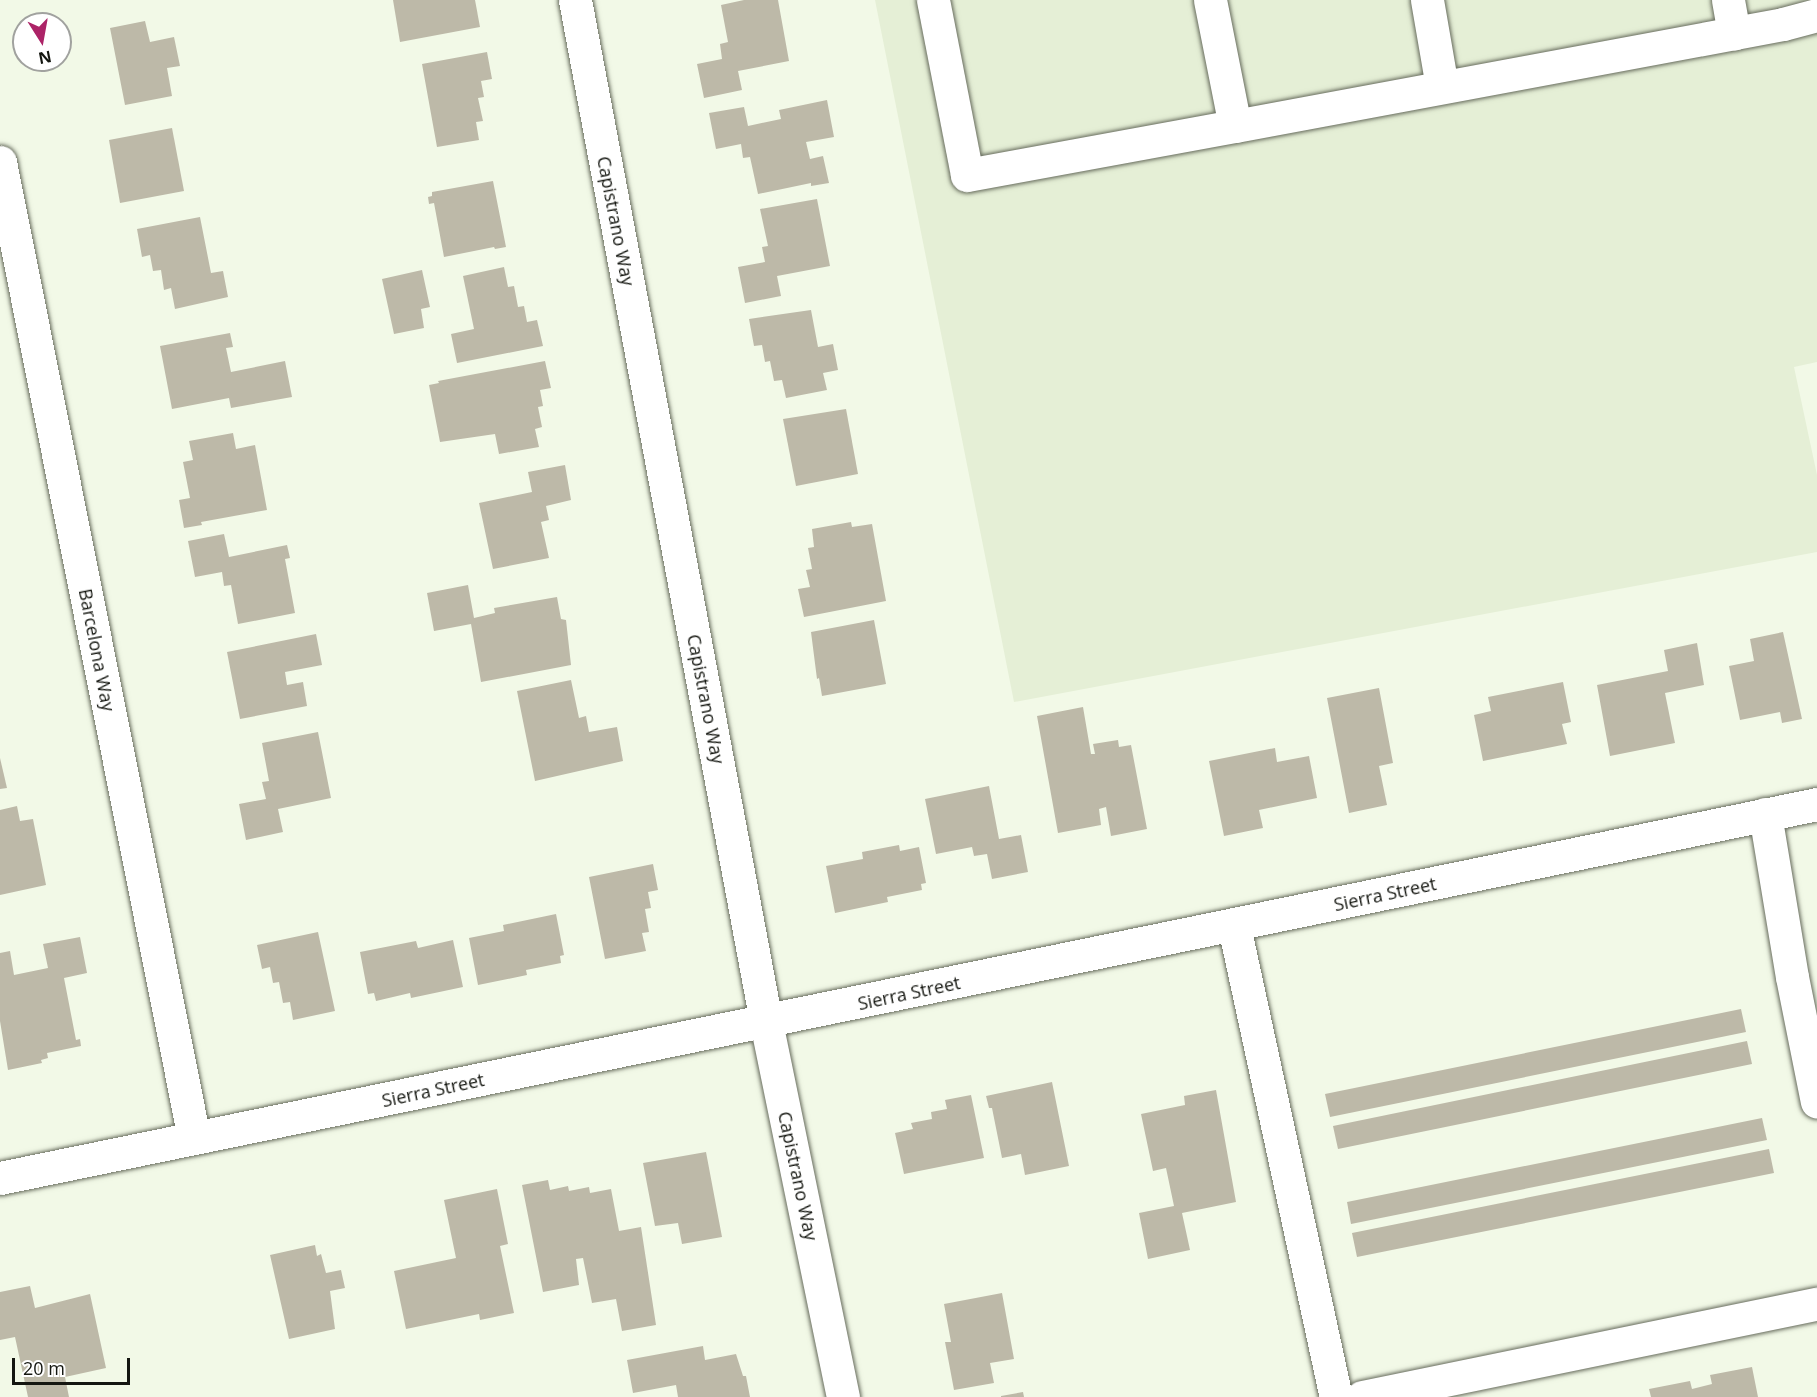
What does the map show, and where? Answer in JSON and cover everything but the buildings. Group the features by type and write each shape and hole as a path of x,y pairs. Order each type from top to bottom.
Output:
{"street":[{"name":"Capistrano Way","path":"575,0 766,1022 843,1397"},
{"path":"933,0 967,175 1734,33 1817,15"},
{"path":"1210,0 1235,126"},
{"path":"1427,0 1442,87"},
{"path":"1728,0 1734,33"},
{"name":"Barcelona Way","path":"0,162 194,1138"},
{"name":"Sierra Street","path":"0,1178 1234,926 1817,804"},
{"path":"1765,814 1804,974 1816,1090"},
{"path":"1234,926 1336,1397"},
{"path":"1362,1397 1817,1304"}],"shaded area":[{"path":"875,0 1817,0 1817,362 1794,367 1817,475 1817,552 1014,702"}]}
